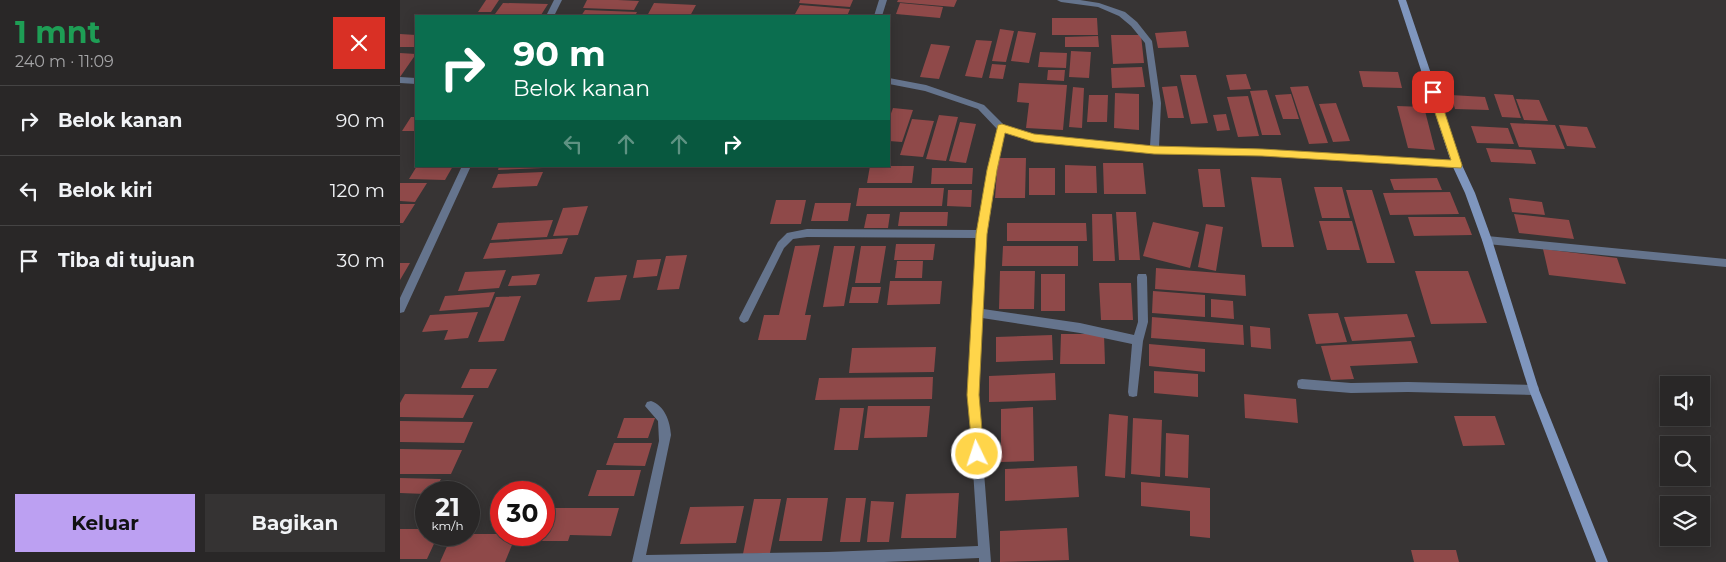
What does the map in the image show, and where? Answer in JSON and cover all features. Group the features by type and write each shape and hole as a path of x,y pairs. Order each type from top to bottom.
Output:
{"main road":[{"path":"1402,0 1457,165 1487,240 1534,390 1602,562"}],"street":[{"path":"550,15 558,0"},
{"path":"878,15 883,0"},
{"path":"1061,0 1098,5 1122,14 1134,24 1149,43 1157,103 1154,150"},
{"path":"400,80 415,81"},
{"path":"890,81 926,88 981,107 1002,128 1034,138 1154,150 1262,152 1457,165"},
{"path":"651,406 660,413 666,427 665,441 638,561 985,557 973,395 982,234 992,170 1002,128"},
{"path":"400,309 467,167"},
{"path":"744,318 781,245 790,236 807,233 982,234"},
{"path":"1487,240 1726,263"},
{"path":"1133,392 1138,341 1143,322 1142,277"},
{"path":"979,313 1080,328 1138,341"},
{"path":"1302,384 1351,388 1408,387 1534,390"}],"building":[{"path":"486,0 499,0 491,12 478,12"},
{"path":"587,0 639,1 634,10 583,8"},
{"path":"800,0 853,0 850,7 799,3"},
{"path":"898,0 957,0 954,7 897,2"},
{"path":"503,3 548,4 541,15 495,14"},
{"path":"654,3 696,5 691,15 648,15"},
{"path":"900,3 943,7 940,18 896,14"},
{"path":"800,5 850,9 847,15 795,14"},
{"path":"585,10 637,12 636,15 582,15"},
{"path":"1052,18 1097,18 1098,35 1052,35"},
{"path":"1000,29 1014,31 1006,62 992,61"},
{"path":"1018,31 1036,33 1029,63 1011,61"},
{"path":"1186,31 1189,47 1158,48 1155,33"},
{"path":"400,34 415,35 415,47 400,47"},
{"path":"1111,35 1141,35 1144,63 1113,64"},
{"path":"1098,36 1099,47 1065,47 1065,37"},
{"path":"976,40 992,41 982,78 965,76"},
{"path":"931,44 950,46 939,79 920,77"},
{"path":"1071,51 1091,52 1089,78 1069,77"},
{"path":"1040,52 1067,53 1066,68 1038,67"},
{"path":"400,53 415,54 415,55 400,77"},
{"path":"992,64 1006,65 1003,79 989,78"},
{"path":"1142,67 1145,87 1112,88 1111,68"},
{"path":"1048,70 1065,70 1064,81 1047,80"},
{"path":"1359,71 1398,72 1402,88 1363,87"},
{"path":"1246,74 1251,89 1230,90 1226,75"},
{"path":"1180,75 1196,75 1208,123 1191,124"},
{"path":"1019,83 1067,85 1063,130 1026,128 1029,103 1017,102"},
{"path":"1177,86 1184,118 1168,118 1162,87"},
{"path":"1308,86 1328,143 1309,144 1290,87"},
{"path":"1073,87 1084,88 1082,128 1069,127"},
{"path":"1267,90 1281,135 1262,135 1250,91"},
{"path":"1115,93 1139,94 1139,130 1114,128"},
{"path":"1291,94 1299,119 1283,119 1275,95"},
{"path":"1494,94 1513,95 1521,118 1502,117"},
{"path":"1089,95 1108,95 1107,122 1087,122"},
{"path":"1451,95 1485,97 1489,110 1455,109"},
{"path":"1248,96 1259,136 1238,137 1227,97"},
{"path":"1516,99 1539,100 1548,121 1524,120"},
{"path":"1336,103 1350,141 1333,142 1319,104"},
{"path":"1397,106 1424,107 1435,150 1408,148"},
{"path":"893,108 913,110 902,142 890,141 890,116"},
{"path":"1226,114 1230,130 1217,131 1213,115"},
{"path":"939,115 958,117 946,161 926,159"},
{"path":"411,117 415,117 415,131 402,131"},
{"path":"912,119 934,121 923,157 900,155"},
{"path":"960,122 976,124 966,163 949,161"},
{"path":"1510,123 1555,125 1565,149 1519,147"},
{"path":"1559,125 1587,127 1596,148 1567,146"},
{"path":"1471,126 1508,128 1514,144 1477,143"},
{"path":"1486,148 1531,150 1536,164 1491,162"},
{"path":"998,158 1026,158 1025,198 995,198"},
{"path":"1103,163 1143,163 1146,194 1104,194"},
{"path":"1065,165 1096,166 1097,193 1065,193"},
{"path":"914,166 912,183 867,183 870,167"},
{"path":"416,167 452,167 445,180 409,179"},
{"path":"499,167 543,167 543,168 498,170"},
{"path":"932,168 973,168 972,184 931,184"},
{"path":"1029,168 1055,168 1055,195 1029,195"},
{"path":"1198,169 1220,169 1225,207 1203,207"},
{"path":"543,172 537,186 492,188 498,174"},
{"path":"1251,177 1281,178 1294,247 1262,247"},
{"path":"1437,178 1442,190 1394,190 1390,179"},
{"path":"400,183 427,183 415,202 400,201"},
{"path":"1314,187 1342,187 1350,218 1322,218"},
{"path":"859,188 944,188 942,206 856,206"},
{"path":"948,190 972,190 971,207 947,206"},
{"path":"1346,190 1372,190 1395,263 1367,263"},
{"path":"1450,192 1459,214 1390,215 1383,193"},
{"path":"1509,198 1542,202 1545,215 1512,212"},
{"path":"776,200 806,200 801,224 770,224"},
{"path":"815,203 851,203 848,221 811,221"},
{"path":"400,204 415,204 403,223 400,223"},
{"path":"588,206 578,235 553,236 563,208"},
{"path":"900,212 948,212 947,226 898,226"},
{"path":"1116,212 1136,212 1140,260 1119,260"},
{"path":"867,214 890,214 888,228 864,228"},
{"path":"1092,214 1112,214 1115,261 1093,261"},
{"path":"1514,214 1569,220 1574,239 1519,233"},
{"path":"1408,217 1465,217 1472,235 1414,236"},
{"path":"553,220 547,237 491,240 498,223"},
{"path":"1319,221 1352,221 1360,250 1327,250"},
{"path":"1153,222 1199,232 1190,268 1143,256"},
{"path":"1007,223 1086,223 1087,241 1007,241"},
{"path":"1206,224 1223,227 1216,271 1198,267"},
{"path":"568,238 562,254 483,259 490,243"},
{"path":"896,244 935,244 933,260 894,260"},
{"path":"820,245 805,315 811,315 806,340 758,340 764,315 779,315 795,246"},
{"path":"834,246 855,246 844,306 823,307"},
{"path":"861,246 886,246 880,283 855,283"},
{"path":"1003,246 1078,246 1078,266 1002,266"},
{"path":"1543,249 1617,258 1626,284 1549,275"},
{"path":"687,255 679,289 657,290 666,256"},
{"path":"661,259 657,276 633,278 637,260"},
{"path":"897,261 923,261 922,278 895,278"},
{"path":"400,263 410,263 400,280"},
{"path":"1156,268 1245,275 1246,296 1155,289"},
{"path":"506,270 499,288 458,291 465,272"},
{"path":"1000,271 1035,271 1034,309 999,309"},
{"path":"1415,271 1468,271 1487,323 1431,324"},
{"path":"540,274 536,285 508,286 512,276"},
{"path":"1041,274 1065,274 1065,311 1041,311"},
{"path":"627,275 620,300 587,302 595,277"},
{"path":"890,281 942,281 940,304 887,305"},
{"path":"1099,283 1131,283 1133,320 1101,320"},
{"path":"852,287 881,287 878,303 849,303"},
{"path":"1153,291 1205,295 1205,317 1152,313"},
{"path":"495,292 489,307 439,311 445,296"},
{"path":"521,296 504,341 478,342 496,297"},
{"path":"1211,299 1233,301 1234,319 1211,317"},
{"path":"478,312 468,338 444,340 448,330 422,332 430,315"},
{"path":"1338,313 1347,342 1316,344 1308,314"},
{"path":"1407,314 1415,337 1352,341 1344,317"},
{"path":"1152,317 1243,325 1244,345 1151,338"},
{"path":"1250,326 1270,328 1271,349 1251,347"},
{"path":"1061,334 1104,334 1105,364 1060,364"},
{"path":"1052,335 1053,360 996,362 996,337"},
{"path":"1411,341 1418,363 1350,366 1354,379 1331,380 1321,346"},
{"path":"1149,344 1205,349 1205,372 1149,366"},
{"path":"936,347 934,372 849,373 852,348"},
{"path":"470,369 497,369 488,388 461,388"},
{"path":"1154,371 1198,374 1198,397 1154,393"},
{"path":"1055,373 1056,400 989,402 989,376"},
{"path":"933,377 932,399 815,400 819,378"},
{"path":"405,394 474,395 463,418 400,417 400,403"},
{"path":"1244,394 1296,399 1298,423 1245,418"},
{"path":"868,406 930,406 927,437 864,438"},
{"path":"1033,407 1034,461 1001,462 1001,409"},
{"path":"840,408 864,408 858,450 834,450"},
{"path":"1109,414 1128,416 1125,478 1105,476"},
{"path":"1454,416 1495,416 1505,445 1463,446"},
{"path":"624,418 655,418 648,438 617,438"},
{"path":"1133,418 1162,420 1160,477 1131,474"},
{"path":"400,421 473,422 464,443 400,442"},
{"path":"1166,433 1189,435 1188,478 1165,476"},
{"path":"614,443 652,443 645,466 606,465"},
{"path":"400,449 462,450 451,474 400,474"},
{"path":"1077,466 1079,497 1005,501 1005,469"},
{"path":"597,470 641,470 634,496 588,496"},
{"path":"400,478 441,479 440,481 415,481 415,494 400,493"},
{"path":"1141,482 1210,488 1210,538 1190,536 1190,511 1141,506"},
{"path":"959,493 956,538 901,538 906,494"},
{"path":"787,498 828,498 822,541 779,541"},
{"path":"846,498 866,498 860,542 840,542"},
{"path":"754,499 781,499 770,553 743,554"},
{"path":"871,501 894,502 889,542 867,542"},
{"path":"744,506 736,543 680,544 690,507"},
{"path":"555,508 619,508 611,536 570,535 568,541 555,541"},
{"path":"1067,528 1069,560 1000,562 1000,531"},
{"path":"400,529 415,529 415,546 433,546 427,559 400,559"},
{"path":"480,534 490,534 490,546 512,546 505,562 440,562 447,546 480,546"},
{"path":"1411,550 1456,550 1459,562 1414,562"}],"route":[{"path":"977,454 973,395 982,234 992,170 1002,128 1034,138 1154,150 1262,152 1457,165 1433,92"}]}
